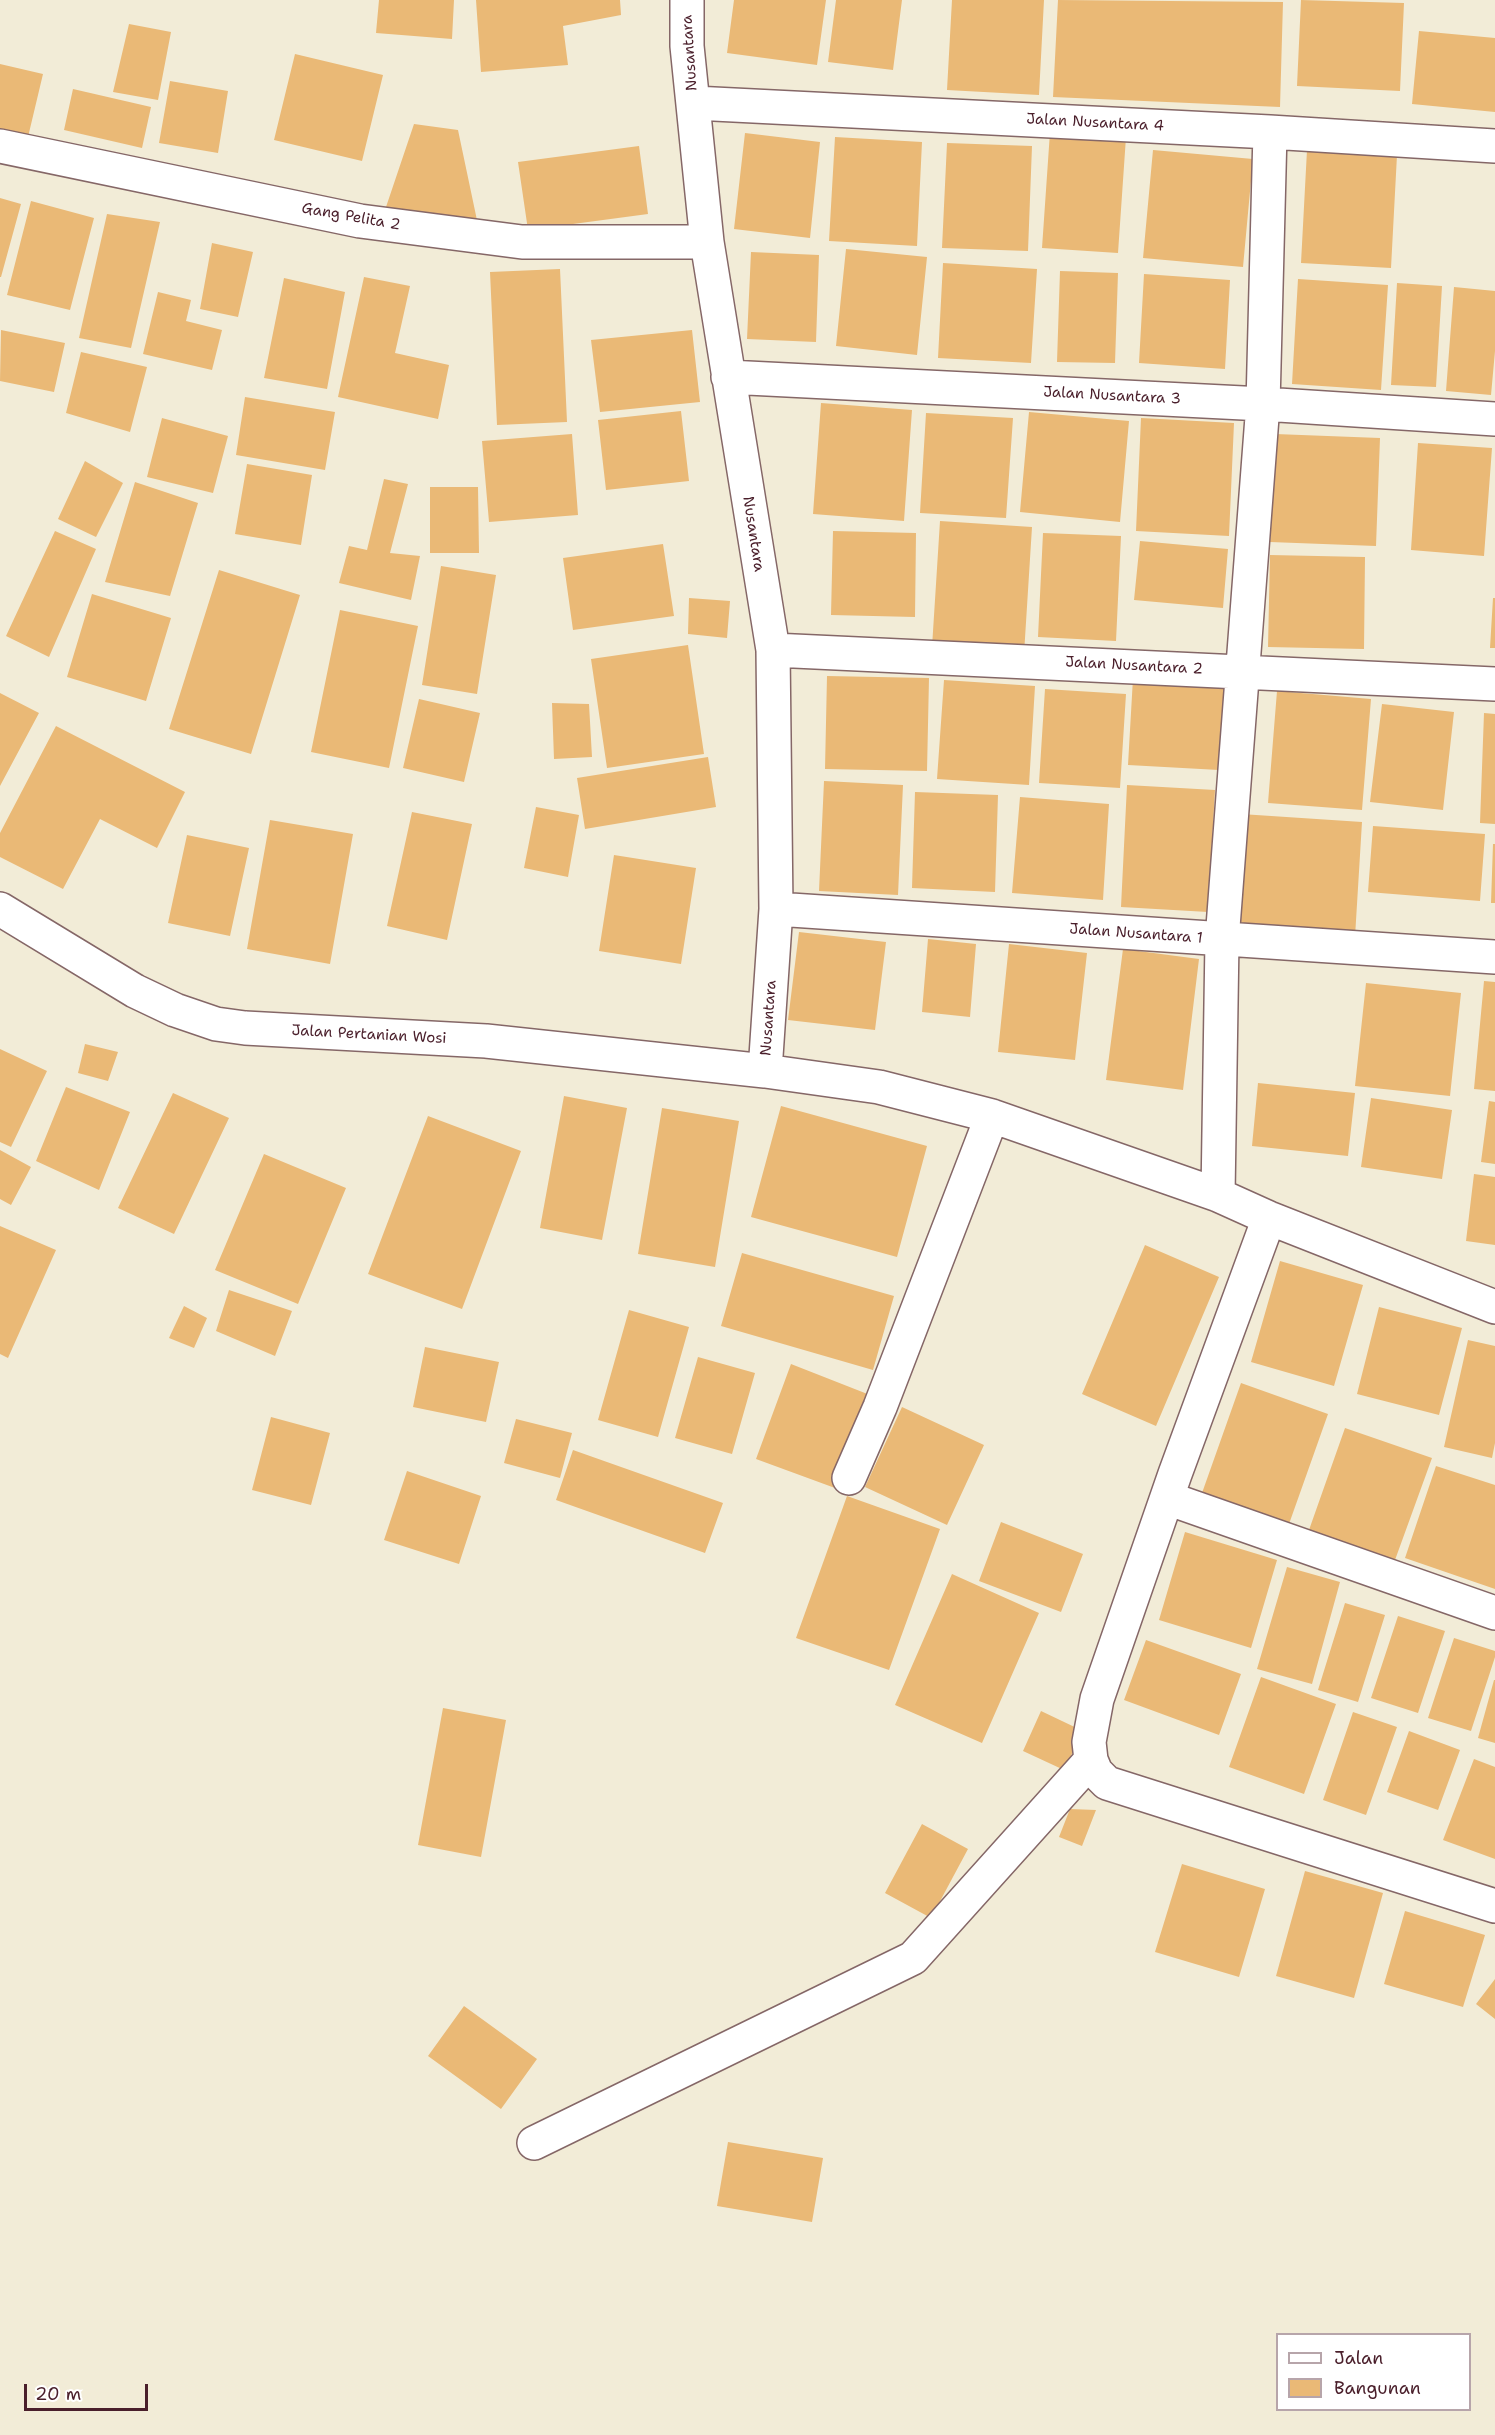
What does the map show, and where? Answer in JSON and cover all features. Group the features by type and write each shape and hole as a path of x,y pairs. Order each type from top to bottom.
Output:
{"street":[{"name":"Nusantara","path":"687,0 687,45 707,242 773,650 776,909 765,1071"},
{"name":"Jalan Nusantara 4","path":"694,103 1270,132 1495,146"},
{"path":"1218,1195 1222,940 1263,404 1270,132"},
{"name":"Gang Pelita 2","path":"0,146 360,221 522,242 707,242"},
{"name":"Jalan Nusantara 3","path":"728,377 1263,404 1495,419"},
{"name":"Jalan Nusantara 2","path":"773,650 1495,684"},
{"name":"Jalan Pertanian Wosi","path":"0,909 135,992 175,1010 216,1024 245,1028 486,1041 765,1071 879,1087 992,1116 1218,1195 1269,1218 1495,1307"},
{"name":"Jalan Nusantara 1","path":"776,909 1495,957"},
{"path":"849,1478 879,1407 992,1116"},
{"path":"1269,1218 1097,1699 1089,1742 1091,1760 1096,1772 1107,1783 1495,1906"},
{"path":"1167,1498 1495,1612"},
{"path":"534,2143 913,1958 1091,1760"}],"building":[{"path":"379,0 454,0 452,39 376,33"},
{"path":"476,0 620,0 621,15 563,26 568,65 481,72"},
{"path":"734,0 826,0 817,65 727,53"},
{"path":"836,0 902,0 893,70 828,62"},
{"path":"952,0 1044,0 1039,95 947,90"},
{"path":"1058,0 1283,2 1280,107 1053,97"},
{"path":"1301,0 1404,3 1400,91 1297,86"},
{"path":"129,24 171,32 158,100 113,92"},
{"path":"1419,31 1495,38 1495,112 1412,104"},
{"path":"295,54 383,75 362,161 274,140"},
{"path":"0,64 43,74 28,137 0,131"},
{"path":"170,81 228,91 218,153 159,143"},
{"path":"73,89 151,107 142,148 64,130"},
{"path":"414,124 458,130 478,225 386,207"},
{"path":"1050,132 1126,137 1118,253 1042,248"},
{"path":"745,133 820,142 810,238 734,229"},
{"path":"835,137 922,142 917,246 829,241"},
{"path":"947,143 1032,146 1028,251 942,248"},
{"path":"639,146 648,214 528,230 518,162"},
{"path":"1153,150 1253,159 1243,267 1143,258"},
{"path":"1307,150 1397,155 1391,268 1301,263"},
{"path":"0,198 21,204 1,277 0,277"},
{"path":"31,201 94,218 70,310 7,295"},
{"path":"107,214 160,222 131,348 79,338"},
{"path":"212,243 253,252 238,317 200,309"},
{"path":"846,249 927,257 917,355 836,346"},
{"path":"751,252 819,255 816,342 747,339"},
{"path":"943,263 1037,269 1031,363 938,358"},
{"path":"560,269 567,422 497,425 490,272"},
{"path":"1060,271 1118,273 1115,363 1057,362"},
{"path":"1144,274 1230,280 1225,369 1139,363"},
{"path":"364,277 410,286 395,353 449,365 438,419 338,397"},
{"path":"284,278 345,292 327,389 264,378"},
{"path":"1298,279 1388,285 1381,390 1292,384"},
{"path":"1397,283 1442,286 1436,387 1391,385"},
{"path":"1454,287 1495,291 1495,351 1491,395 1446,391"},
{"path":"158,292 191,300 186,321 222,330 212,370 143,354"},
{"path":"1,330 65,343 54,392 0,381"},
{"path":"692,330 700,402 600,412 591,340"},
{"path":"81,352 147,367 130,432 66,413"},
{"path":"245,397 335,412 325,470 236,455"},
{"path":"821,403 912,410 904,521 813,514"},
{"path":"681,411 689,481 606,490 598,420"},
{"path":"1029,412 1129,421 1120,522 1020,512"},
{"path":"926,413 1013,418 1006,518 920,513"},
{"path":"162,418 228,436 213,493 147,477"},
{"path":"1141,418 1234,423 1229,536 1136,531"},
{"path":"572,434 578,515 489,522 482,441"},
{"path":"1275,434 1380,438 1376,546 1270,542"},
{"path":"1418,443 1492,448 1484,556 1411,550"},
{"path":"85,461 123,483 96,537 58,519"},
{"path":"247,464 312,475 301,545 235,534"},
{"path":"384,479 408,484 390,553 420,556 411,600 339,583 349,546 367,550"},
{"path":"135,482 198,503 170,596 105,582"},
{"path":"430,487 478,487 479,553 430,553"},
{"path":"940,521 1032,527 1024,654 932,647"},
{"path":"55,531 96,549 49,657 6,636"},
{"path":"833,531 916,533 915,617 831,615"},
{"path":"1043,533 1121,536 1116,641 1038,637"},
{"path":"1140,541 1228,549 1223,608 1134,600"},
{"path":"663,544 674,616 573,630 563,558"},
{"path":"1270,555 1365,557 1364,649 1268,647"},
{"path":"441,566 496,575 477,694 422,685"},
{"path":"219,570 300,595 251,754 169,729"},
{"path":"92,594 171,618 146,701 67,677"},
{"path":"689,598 730,601 727,638 688,634"},
{"path":"1493,598 1495,598 1495,648 1490,648"},
{"path":"340,610 418,626 389,768 311,752"},
{"path":"688,645 704,754 607,768 591,659"},
{"path":"827,676 929,678 927,771 825,769"},
{"path":"1133,678 1224,683 1219,770 1128,765"},
{"path":"944,680 1035,686 1029,785 937,779"},
{"path":"1045,689 1126,694 1120,788 1039,783"},
{"path":"1277,691 1371,699 1362,810 1268,803"},
{"path":"0,693 39,713 0,786"},
{"path":"419,699 480,713 464,782 403,768"},
{"path":"552,703 589,704 592,757 554,759"},
{"path":"1382,704 1454,712 1443,810 1370,802"},
{"path":"1484,713 1495,714 1495,824 1480,823"},
{"path":"56,726 185,792 157,848 100,819 63,889 0,857 0,833"},
{"path":"708,757 716,807 585,829 577,778"},
{"path":"824,781 903,785 898,895 819,891"},
{"path":"1127,785 1215,790 1208,912 1121,907"},
{"path":"915,792 998,795 995,892 912,888"},
{"path":"1020,797 1109,804 1103,900 1012,893"},
{"path":"536,807 579,815 568,877 524,868"},
{"path":"412,812 472,824 447,940 387,926"},
{"path":"1241,814 1362,822 1355,937 1234,929"},
{"path":"270,820 353,834 330,964 247,949"},
{"path":"1373,826 1485,834 1480,901 1368,892"},
{"path":"187,835 249,848 230,936 168,923"},
{"path":"1493,844 1495,844 1495,903 1491,903"},
{"path":"614,855 696,868 681,964 599,951"},
{"path":"799,932 886,942 875,1030 788,1020"},
{"path":"928,939 976,944 970,1017 922,1012"},
{"path":"1009,944 1087,953 1075,1060 998,1052"},
{"path":"1123,949 1199,959 1183,1090 1106,1080"},
{"path":"1484,981 1495,982 1495,1091 1474,1089"},
{"path":"1366,983 1461,993 1450,1096 1355,1086"},
{"path":"85,1044 118,1052 108,1081 78,1073"},
{"path":"0,1049 47,1071 11,1147 0,1142"},
{"path":"1258,1083 1355,1093 1348,1156 1252,1146"},
{"path":"66,1087 130,1112 99,1190 36,1161"},
{"path":"173,1093 229,1118 174,1234 118,1208"},
{"path":"564,1096 627,1108 602,1240 540,1228"},
{"path":"1371,1098 1452,1110 1442,1179 1361,1167"},
{"path":"1489,1101 1495,1102 1495,1164 1481,1162"},
{"path":"781,1106 927,1146 897,1257 751,1217"},
{"path":"662,1108 739,1121 715,1267 638,1254"},
{"path":"428,1116 521,1151 462,1309 368,1274"},
{"path":"0,1150 31,1167 11,1205 0,1199"},
{"path":"264,1154 346,1188 298,1304 215,1270"},
{"path":"1474,1174 1495,1177 1495,1245 1466,1241"},
{"path":"0,1226 56,1250 8,1358 0,1354"},
{"path":"1145,1245 1219,1277 1156,1426 1082,1394"},
{"path":"742,1253 894,1296 873,1370 721,1326"},
{"path":"1280,1261 1363,1285 1334,1386 1251,1362"},
{"path":"229,1290 292,1311 275,1356 216,1331"},
{"path":"184,1306 207,1318 194,1348 169,1338"},
{"path":"1379,1307 1462,1328 1439,1415 1357,1394"},
{"path":"629,1310 689,1327 658,1437 598,1420"},
{"path":"1468,1340 1495,1346 1495,1443 1492,1458 1444,1447"},
{"path":"425,1347 499,1362 486,1422 413,1407"},
{"path":"698,1357 755,1373 732,1454 675,1438"},
{"path":"791,1364 870,1395 835,1488 756,1459"},
{"path":"1241,1383 1328,1414 1289,1524 1202,1493"},
{"path":"902,1407 984,1445 947,1525 865,1487"},
{"path":"271,1417 330,1433 311,1505 252,1490"},
{"path":"516,1419 572,1433 560,1478 504,1463"},
{"path":"1345,1428 1432,1458 1395,1560 1309,1530"},
{"path":"573,1450 723,1503 705,1553 556,1500"},
{"path":"1436,1466 1495,1485 1495,1589 1405,1558"},
{"path":"407,1471 481,1496 459,1564 384,1540"},
{"path":"847,1496 940,1529 889,1670 796,1638"},
{"path":"1001,1522 1083,1554 1061,1612 979,1581"},
{"path":"1185,1532 1277,1560 1251,1648 1159,1620"},
{"path":"1287,1567 1340,1582 1312,1684 1257,1669"},
{"path":"952,1574 1039,1613 982,1743 895,1705"},
{"path":"1345,1603 1385,1615 1358,1702 1318,1690"},
{"path":"1398,1616 1445,1631 1418,1713 1371,1698"},
{"path":"1454,1638 1495,1651 1471,1731 1428,1718"},
{"path":"1146,1640 1241,1674 1219,1735 1124,1700"},
{"path":"1261,1677 1336,1704 1304,1794 1229,1767"},
{"path":"1495,1680 1495,1743 1478,1738"},
{"path":"443,1708 506,1720 481,1857 418,1845"},
{"path":"1041,1711 1083,1731 1064,1770 1023,1751"},
{"path":"1353,1712 1397,1727 1366,1815 1323,1800"},
{"path":"1409,1731 1460,1750 1438,1810 1387,1792"},
{"path":"1474,1759 1495,1767 1495,1859 1443,1840"},
{"path":"1070,1809 1096,1810 1082,1846 1059,1837"},
{"path":"922,1824 968,1849 931,1918 885,1893"},
{"path":"1182,1864 1265,1889 1239,1977 1155,1952"},
{"path":"1305,1871 1383,1893 1354,1998 1276,1976"},
{"path":"1405,1911 1485,1935 1463,2007 1384,1984"},
{"path":"1495,1979 1495,2019 1476,2004"},
{"path":"464,2006 537,2059 501,2109 428,2056"},
{"path":"728,2142 823,2158 812,2222 717,2206"}]}
